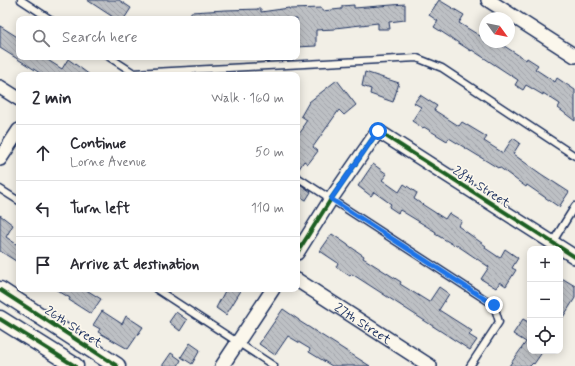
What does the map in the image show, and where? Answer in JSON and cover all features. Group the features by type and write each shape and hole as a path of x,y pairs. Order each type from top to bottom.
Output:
{"street":[{"path":"488,0 575,56"},
{"path":"0,86 16,97"},
{"name":"28th Street","path":"331,199 378,131 575,257"},
{"path":"0,159 16,135"},
{"path":"300,247 331,199"},
{"name":"27th Street","path":"300,282 430,366"},
{"name":"26th Street","path":"0,290 118,366"},
{"path":"222,366 271,292"},
{"path":"0,318 75,366"}],"lane":[{"path":"21,0 45,16"},
{"path":"171,72 417,58 442,68 575,156"},
{"path":"114,60 133,72"},
{"path":"300,179 494,305 499,322 470,366"},
{"path":"0,188 16,199"},
{"path":"552,242 575,206"},
{"path":"161,292 274,366"}],"building":[{"path":"87,0 119,0 131,8 126,16 111,16"},
{"path":"439,0 464,15 459,23 479,35 479,48 507,48 526,60 527,58 538,65 535,69 555,82 557,78 575,90 575,121 558,108 560,104 543,93 543,95 526,85 523,90 515,85 518,80 434,27 438,21 429,15"},
{"path":"405,4 405,20 389,22 390,29 378,29 378,23 316,30 316,46 300,47 300,16 191,16 191,12 226,10 261,9 261,12 289,8 322,8 322,11 342,9 342,6 354,5 354,8"},
{"path":"0,26 16,36 16,58 0,48"},
{"path":"19,60 48,60 62,69 67,60 69,60 86,72 38,72"},
{"path":"365,72 399,83 393,102 370,94 371,89 362,86"},
{"path":"337,80 356,105 344,115 339,110 313,147 318,151 308,164 304,161 300,167 300,133 307,120 301,116 309,102"},
{"path":"420,95 437,106 434,110 459,126 462,122 487,137 484,141 503,153 513,138 520,143 513,154 569,192 559,207 527,185 526,187 499,167 498,168 449,138 447,141 412,121 421,107 414,103"},
{"path":"373,164 387,174 382,180 399,192 404,184 417,193 414,199 445,219 449,213 462,221 458,226 500,258 505,249 518,258 512,268 516,270 506,286 500,282 496,288 481,279 489,267 455,244 454,245 435,234 436,232 400,210 398,213 389,207 391,204 374,192 371,196 358,186"},
{"path":"300,184 311,192 306,200 300,197"},
{"path":"0,215 13,225 6,237 16,244 16,261 0,251"},
{"path":"332,234 364,256 363,258 401,282 400,284 429,302 439,287 449,294 439,310 472,331 469,335 477,340 470,350 352,274 350,276 336,267 338,263 320,251"},
{"path":"563,279 575,286 575,298 563,317"},
{"path":"60,292 90,292 101,299 91,314 69,300 70,298"},
{"path":"224,292 240,292 226,315 216,308"},
{"path":"283,309 299,321 370,366 332,366 309,352 310,349 288,336 275,355 259,344"},
{"path":"102,311 122,324 126,316 143,327 128,349 98,332 100,329 93,325"},
{"path":"176,312 187,320 180,331 169,322"},
{"path":"523,319 527,321 527,354 541,354 534,364 533,363 530,366 509,366 526,342 513,334"},
{"path":"190,343 200,350 192,364 181,357"},
{"path":"171,353 181,360 178,366 162,366"}],"cycle path":[{"path":"300,248 331,199 378,131 575,257"},
{"path":"0,290 117,366"},
{"path":"0,319 75,366"}],"route":[{"path":"378,131 331,199 494,305"}]}
